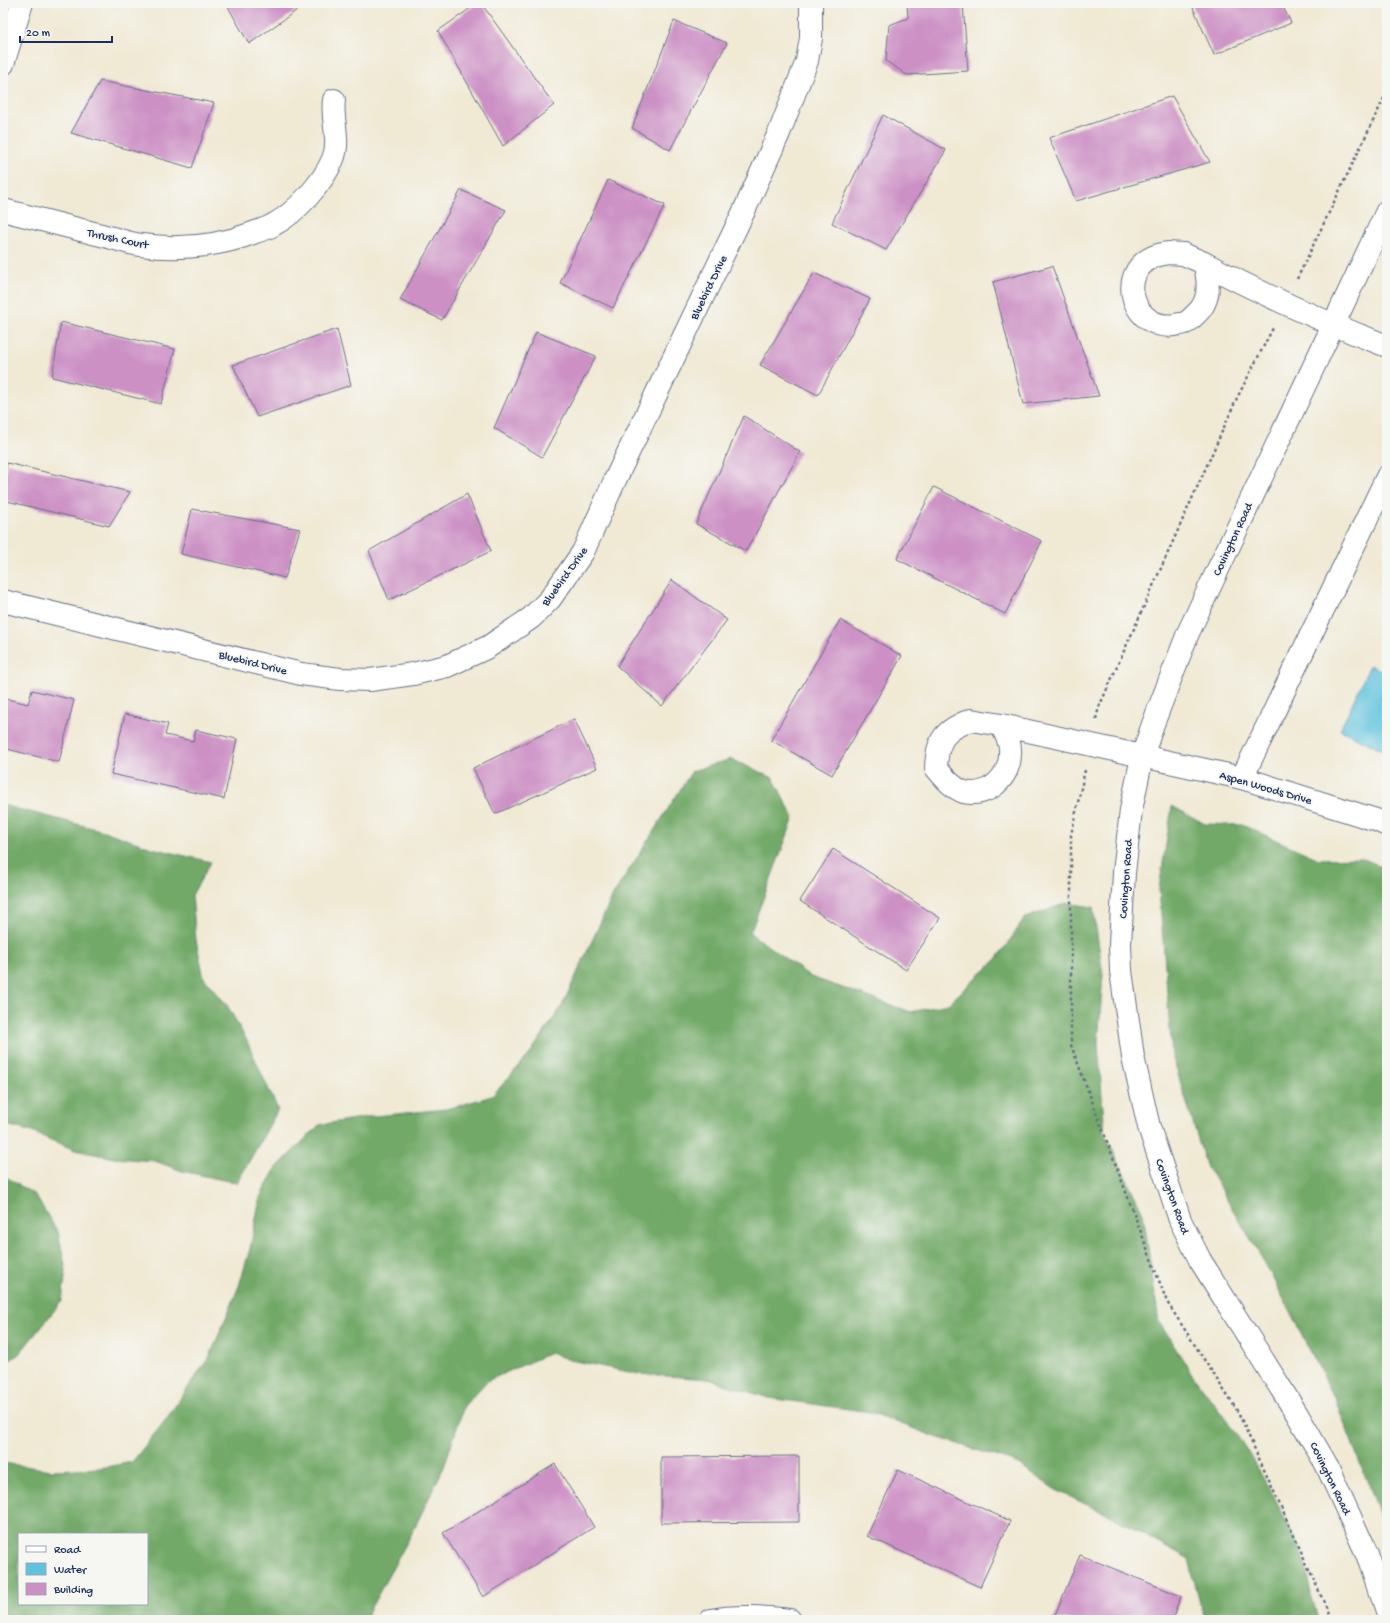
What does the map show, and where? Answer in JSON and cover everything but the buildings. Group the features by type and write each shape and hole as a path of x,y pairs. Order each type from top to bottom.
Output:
{"street":[{"path":"3,64 22,3"},
{"name":"Bluebird Drive","path":"3,601 301,674 340,679 370,680 413,674 447,666 488,647 531,618 550,598 583,552 615,480 744,211 779,133 807,61 811,38 811,3"},
{"name":"Thrush Court","path":"3,210 140,245 179,248 212,245 233,240 273,225 300,205 322,178 333,158 336,146 335,122 332,110 334,100"},
{"name":"Covington Road","path":"1387,211 1188,633 1153,724 1142,757 1131,810 1124,873 1120,944 1121,971 1133,1057 1149,1127 1180,1220 1200,1260 1297,1414 1326,1464 1366,1554 1387,1614"},
{"path":"1204,263 1239,282 1333,326 1387,346"},
{"path":"1242,778 1387,477"},
{"path":"1001,725 1142,757"},
{"name":"Aspen Woods Drive","path":"1142,757 1242,778 1376,820 1387,825"},
{"path":"711,1620 754,1616 790,1620"}],"path":[{"path":"1332,1620 1238,1412 1167,1302 1071,1045 1071,835 1099,707 1237,398 1319,237 1387,92"}],"green space":[{"path":"731,759 773,778 794,818 750,933 811,977 911,1012 948,1004 997,959 1025,918 1067,903 1093,907 1103,975 1098,1044 1105,1134 1143,1213 1159,1322 1192,1374 1241,1440 1271,1490 1300,1549 1318,1620 1204,1620 1189,1559 1113,1517 1056,1490 1014,1462 933,1436 870,1412 769,1398 708,1379 639,1374 570,1360 550,1353 487,1381 464,1406 444,1467 411,1535 364,1620 3,1620 3,1463 51,1470 100,1468 132,1462 164,1422 210,1356 239,1286 250,1249 260,1197 276,1168 319,1125 366,1117 446,1109 492,1096 529,1055 562,1006 613,895 692,771"},
{"path":"3,805 104,831 152,848 211,862 192,895 196,940 204,978 227,1005 246,1039 278,1110 237,1183 182,1171 155,1161 114,1158 75,1150 32,1132 3,1124"},
{"path":"1172,806 1205,824 1242,825 1319,859 1362,858 1387,869 1387,1540 1378,1509 1335,1399 1266,1265 1206,1165 1172,1055 1159,889"},
{"path":"3,1175 35,1195 58,1232 66,1270 62,1301 19,1354 3,1365"}],"water":[{"path":"1370,665 1387,673 1387,684 1381,698 1387,702 1387,752 1340,730"}]}
